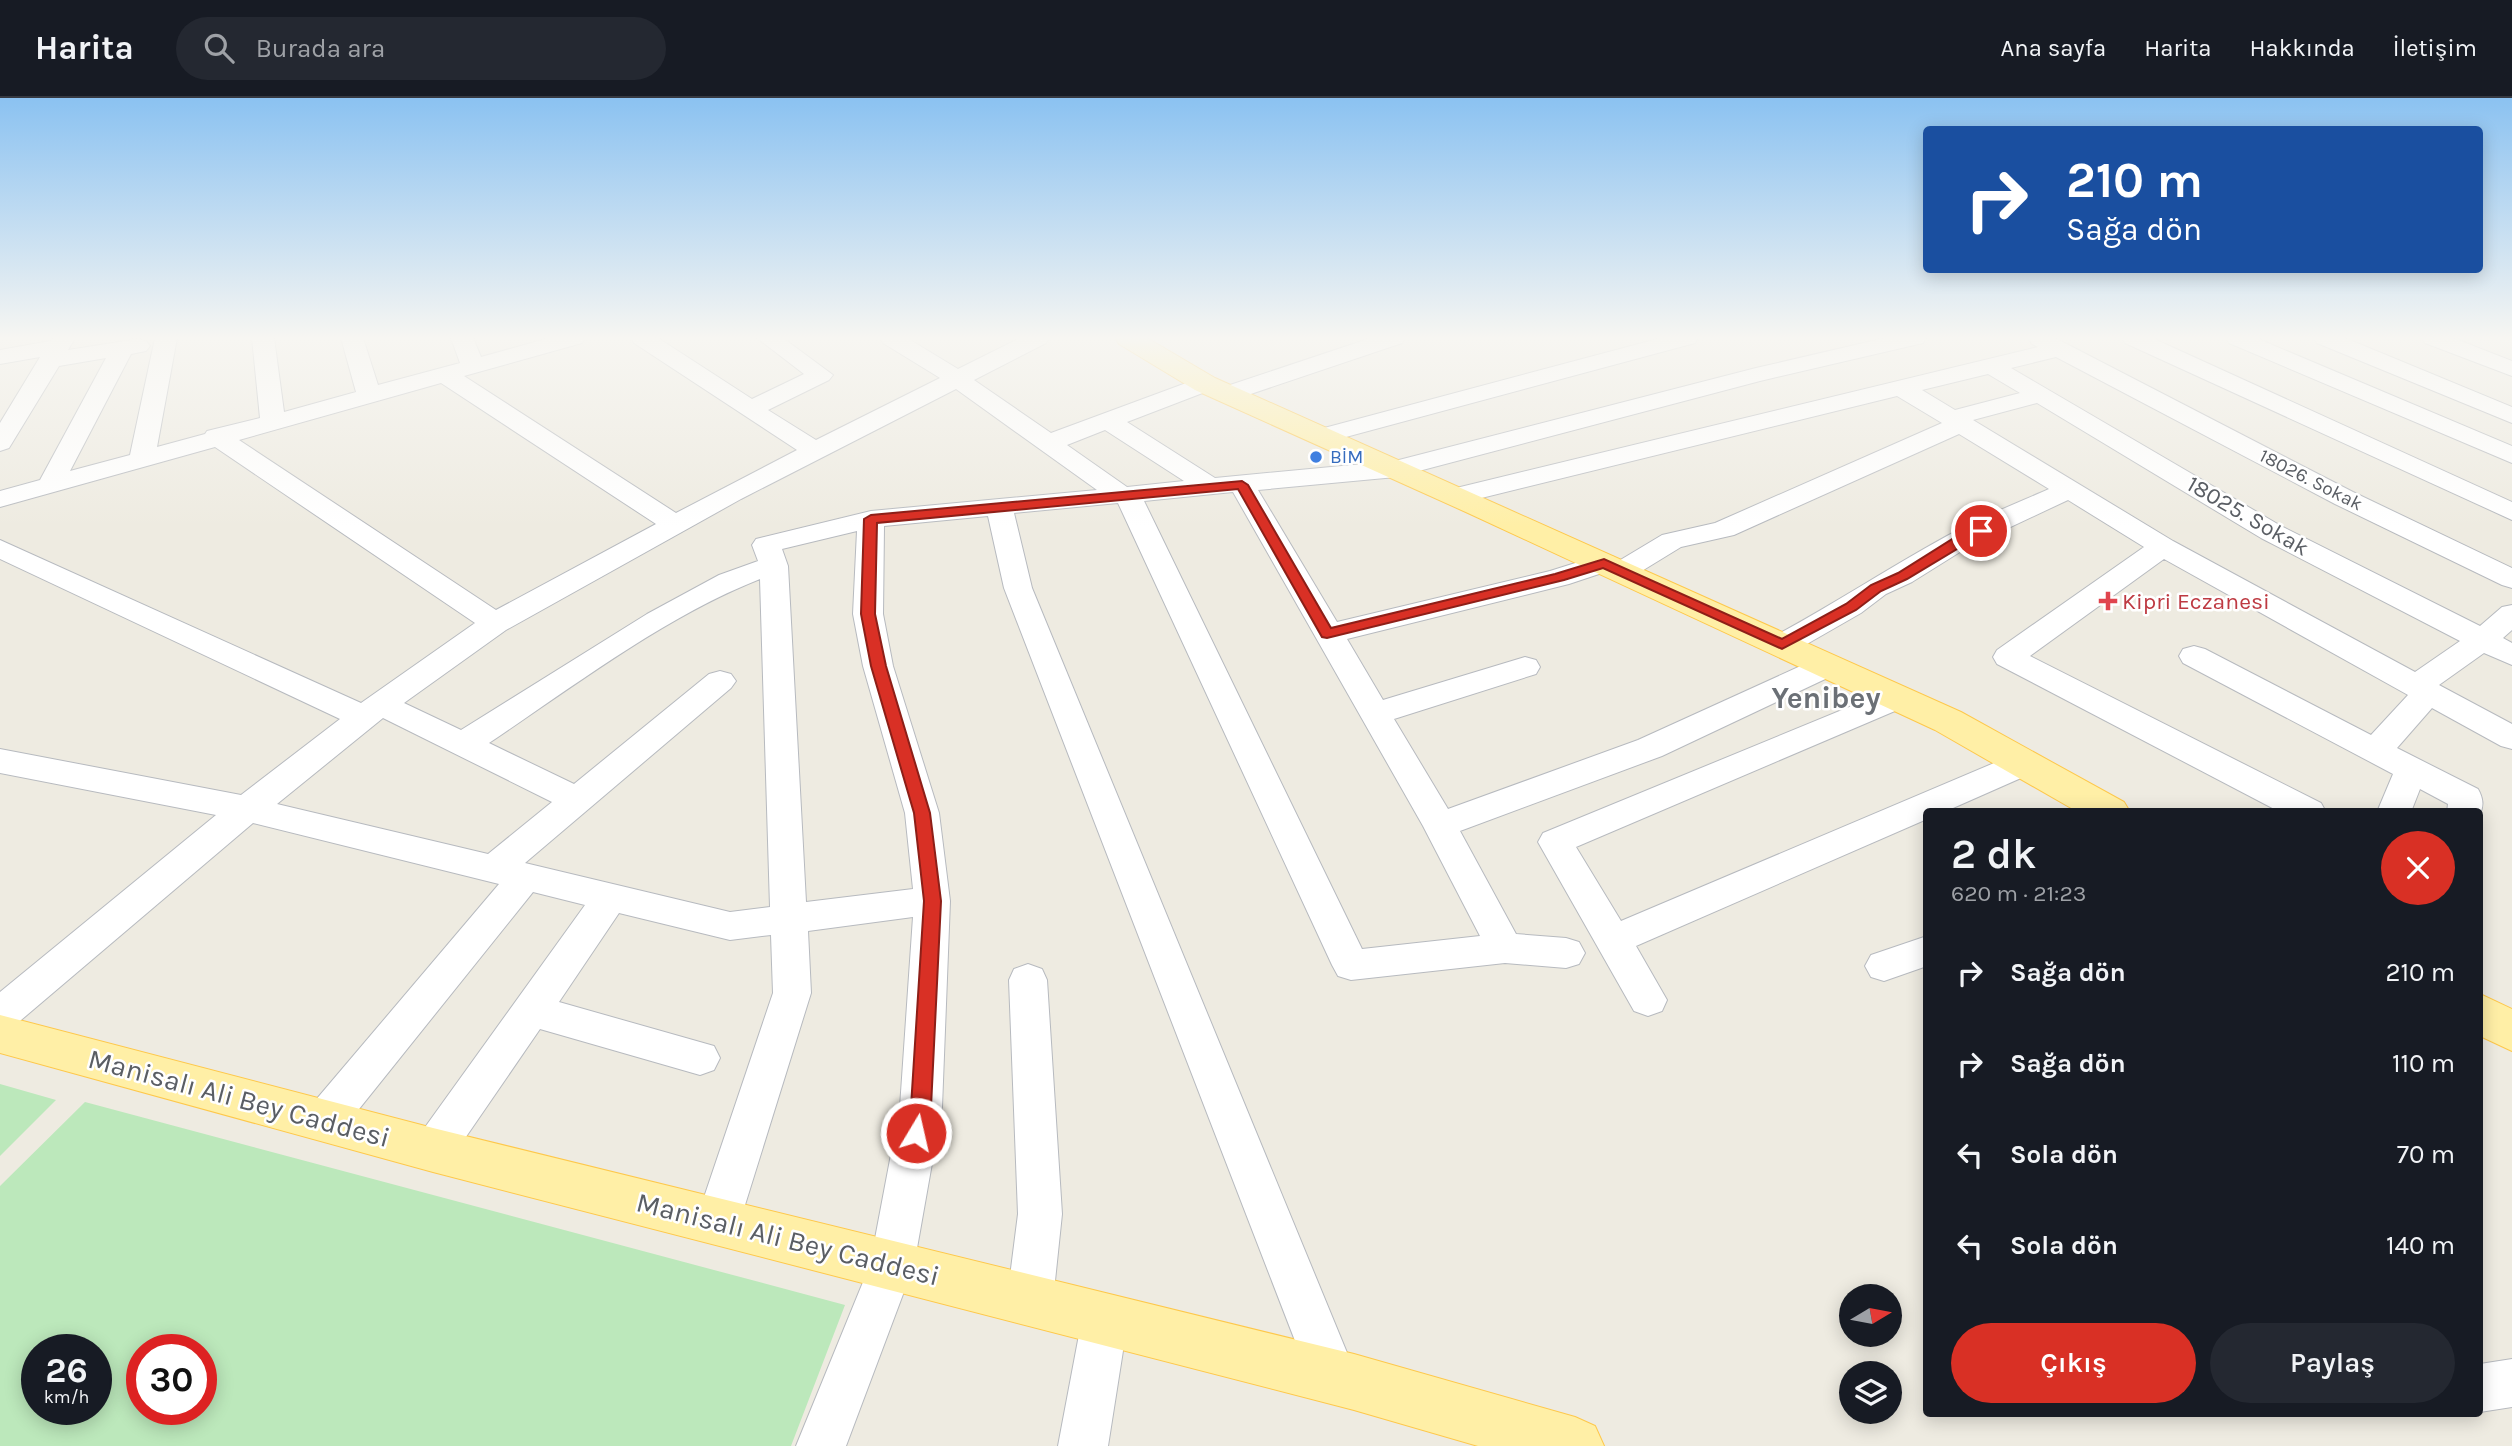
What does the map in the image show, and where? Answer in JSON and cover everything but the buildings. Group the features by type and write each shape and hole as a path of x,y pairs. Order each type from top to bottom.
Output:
{"main road":[{"path":"1243,401 1948,721 2103,808"},
{"path":"2483,1015 2512,1032"},
{"name":"Manisalı Ali Bey Caddesi","path":"0,1034 433,1150 1333,1377 1575,1446"}],"street":[{"path":"0,443 25,401"},
{"path":"50,485 95,401"},
{"path":"142,458 154,401"},
{"path":"271,401 273,421"},
{"path":"0,499 347,401"},
{"path":"485,401 675,524"},
{"path":"739,401 815,451"},
{"path":"750,408 765,401"},
{"path":"0,1016 247,809 372,711 495,623 675,524 914,401"},
{"path":"987,401 1125,496 1352,965 1505,948 1566,953"},
{"path":"1046,444 1108,421 1176,401"},
{"path":"1322,436 1453,401"},
{"path":"718,1222 792,993 774,566 766,545 871,519 1396,469 1654,401"},
{"path":"1457,496 1843,401"},
{"path":"1923,401 2163,547 2512,738"},
{"path":"1327,634 1613,567 1672,541 1724,529 2005,401"},
{"name":"18025. Sokak","path":"2049,401 2271,532 2512,655"},
{"name":"18026. Sokak","path":"2157,401 2344,498 2512,579"},
{"path":"2275,401 2506,503"},
{"path":"2384,401 2512,456"},
{"path":"2476,401 2512,416"},
{"path":"1108,421 1227,486 1327,634 1440,825 1505,948"},
{"path":"216,436 495,623"},
{"path":"1782,645 1851,607 1876,588 1902,576 1958,541 2071,489"},
{"path":"999,508 1018,588 1333,1377"},
{"path":"821,1446 892,1265 921,1107 932,901 922,813 878,666 868,614 871,519"},
{"path":"2163,547 2008,657 2301,808"},
{"path":"0,548 372,711 464,744 577,800"},
{"path":"464,744 638,631 734,579 755,569 774,566"},
{"path":"2375,751 2422,690 2512,614"},
{"path":"2194,656 2466,798 2465,808"},
{"path":"1440,825 1650,748 1828,666"},
{"path":"1374,714 1525,667"},
{"path":"324,1121 510,873 577,800 720,681"},
{"path":"1648,1000 1555,842 1898,698"},
{"path":"0,761 247,809 730,926 932,901"},
{"path":"1631,933 2025,763"},
{"path":"2396,808 2411,770"},
{"path":"433,1150 611,897"},
{"path":"1884,966 1923,952"},
{"path":"1028,980 1040,1214 1030,1300"},
{"path":"531,1010 699,1058"},
{"path":"1083,1446 1105,1319"},
{"path":"2483,1388 2512,1383"}],"green space":[{"path":"0,1084 56,1100 0,1156"},
{"path":"85,1102 845,1305 791,1446 0,1446 0,1186"}],"place":[{"name":"BİM","path":"1316,457"},
{"name":"Kipri Eczanesi","path":"2108,601"}],"district":[{"name":"Yenibey","path":"1826,698"}],"route":[{"path":"916,1133 921,1107 932,901 922,813 878,666 868,614 871,519 1242,485 1327,634 1559,578 1604,563 1782,645 1851,607 1876,588 1902,576 1958,541 1981,531"}]}
